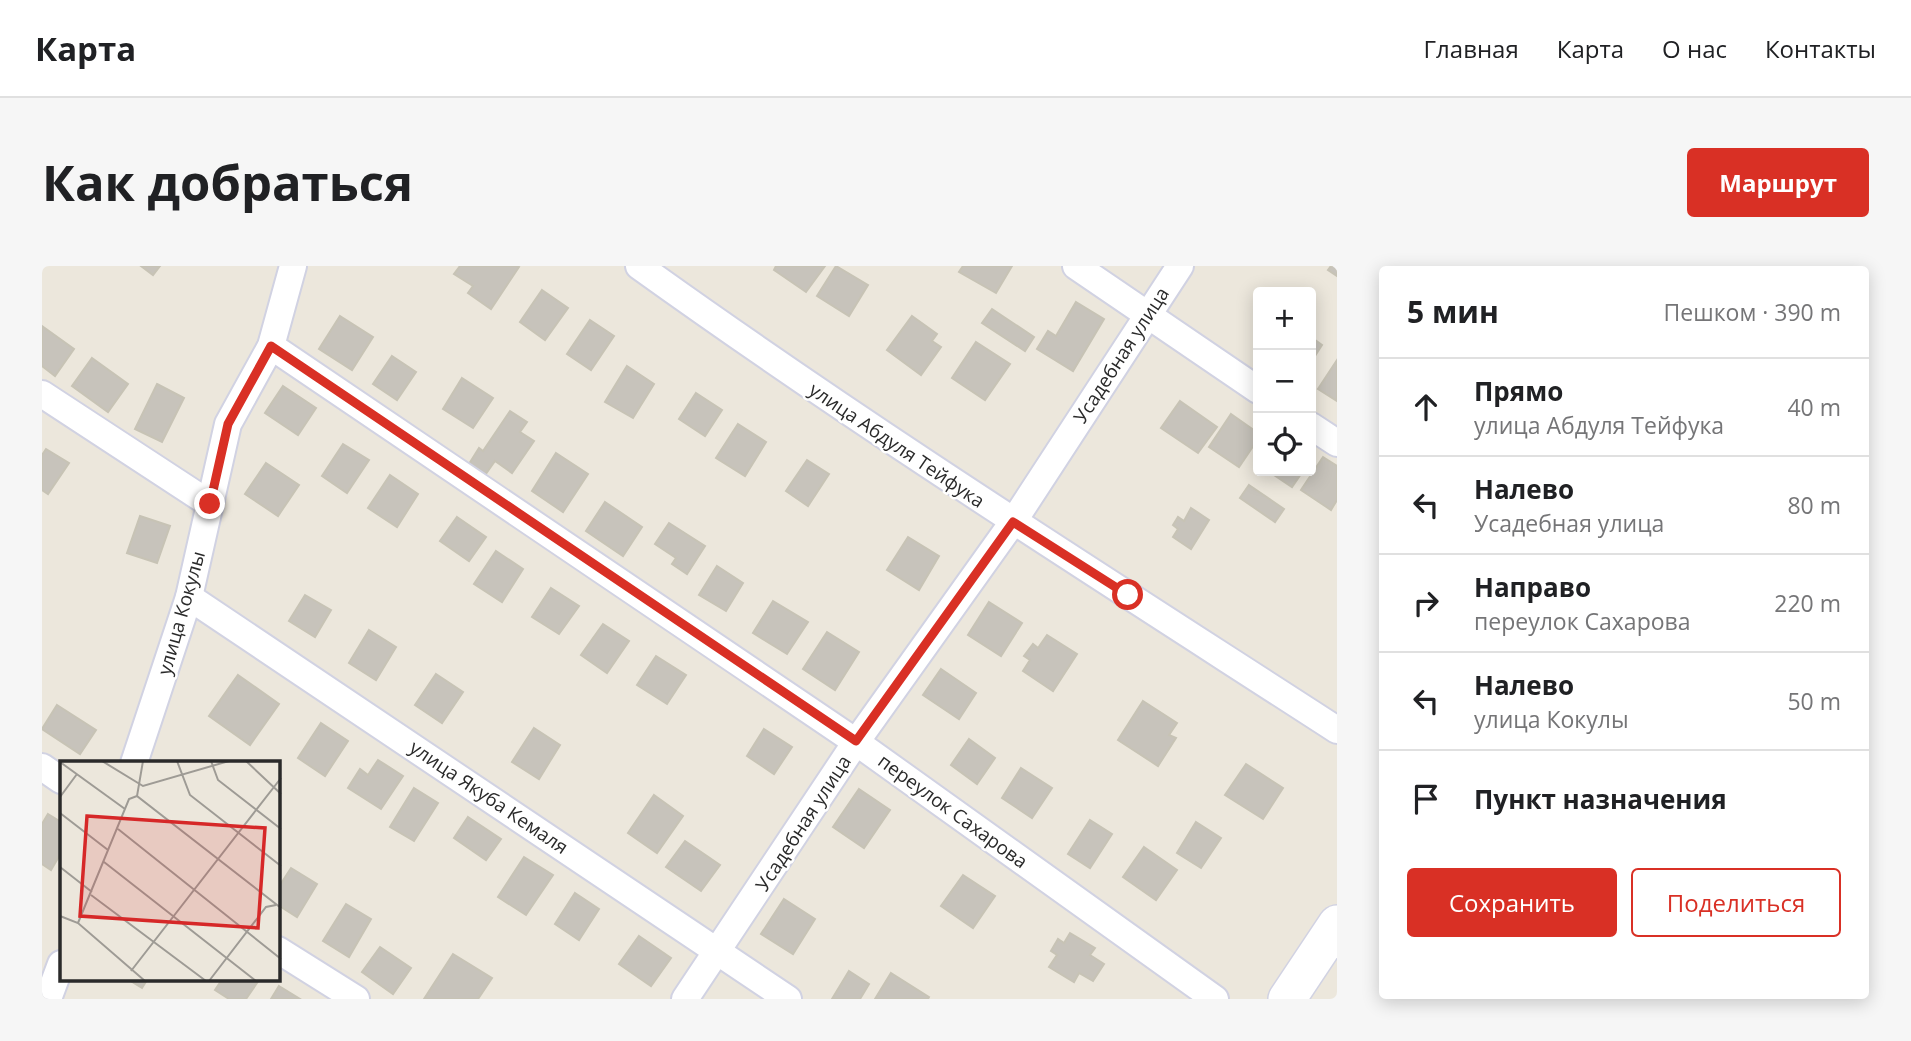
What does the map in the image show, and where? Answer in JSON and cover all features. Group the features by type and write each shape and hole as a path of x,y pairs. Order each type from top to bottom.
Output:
{"street":[{"name":"улица Кокулы","path":"135,761 189,597 228,424 271,346 293,266"},
{"name":"улица Абдуля Тейфука","path":"639,266 762,354 1013,522 1337,730"},
{"path":"1076,266 1253,387"},
{"name":"Усадебная улица","path":"685,999 856,741 1013,522 1146,314 1180,266"},
{"name":"переулок Сахарова","path":"271,346 856,741 1214,999"},
{"path":"42,394 210,504"},
{"path":"1316,429 1337,443"},
{"name":"улица Якуба Кемаля","path":"189,597 788,999"},
{"path":"42,767 60,779"},
{"path":"1287,999 1337,923"},
{"path":"280,951 356,999"},
{"path":"48,999 60,967"}],"building":[{"path":"141,266 160,266 153,275"},
{"path":"460,266 519,267 491,309 468,293 473,286 454,274"},
{"path":"776,266 825,266 806,292 774,270"},
{"path":"836,266 868,285 849,316 817,296"},
{"path":"963,266 1012,266 996,293 959,272"},
{"path":"1331,266 1337,266 1337,276 1328,270"},
{"path":"542,290 568,308 545,340 520,322"},
{"path":"1076,302 1104,319 1073,371 1037,349 1048,331 1056,336"},
{"path":"992,309 1034,337 1025,351 982,323"},
{"path":"340,316 373,337 352,370 319,349"},
{"path":"912,316 937,334 932,341 941,347 921,375 887,350"},
{"path":"590,320 614,336 591,370 567,354"},
{"path":"42,326 74,349 55,376 42,366"},
{"path":"1316,341 1322,345 1316,354"},
{"path":"976,342 1010,364 985,400 952,378"},
{"path":"392,356 416,372 397,400 373,384"},
{"path":"92,358 128,384 108,412 72,386"},
{"path":"1337,360 1337,401 1318,389"},
{"path":"627,366 654,384 633,418 605,402"},
{"path":"462,378 493,398 473,428 443,409"},
{"path":"157,384 184,398 162,442 135,429"},
{"path":"283,386 316,408 298,435 265,413"},
{"path":"696,393 722,410 705,436 679,419"},
{"path":"1180,401 1217,427 1198,453 1161,428"},
{"path":"510,411 527,422 520,432 534,441 512,473 495,461 485,475 469,464 479,448 483,451"},
{"path":"1231,414 1253,429 1253,446 1239,467 1209,447"},
{"path":"738,424 766,442 745,476 716,458"},
{"path":"343,444 369,460 347,493 322,476"},
{"path":"46,449 69,463 48,494 42,490 42,455"},
{"path":"556,453 588,474 563,512 532,491"},
{"path":"1323,457 1337,466 1337,500 1331,510 1301,490 1310,476 1316,476 1316,468"},
{"path":"807,460 829,474 808,506 786,491"},
{"path":"266,463 299,485 278,516 245,494"},
{"path":"390,475 418,494 397,527 368,508"},
{"path":"1276,476 1300,476 1292,487"},
{"path":"1249,485 1284,509 1275,522 1240,498"},
{"path":"605,502 642,527 623,556 586,531"},
{"path":"1191,508 1209,520 1191,549 1173,537 1178,529 1173,525 1178,517 1184,521"},
{"path":"140,516 170,526 157,563 127,553"},
{"path":"457,517 486,537 469,561 440,541"},
{"path":"669,523 705,546 687,574 672,564 676,558 655,544"},
{"path":"908,537 939,556 919,590 887,570"},
{"path":"496,551 523,569 502,602 474,584"},
{"path":"717,566 743,583 726,611 699,595"},
{"path":"551,588 579,606 559,634 532,617"},
{"path":"305,595 331,610 315,637 289,621"},
{"path":"773,601 808,622 787,654 753,633"},
{"path":"989,602 1022,623 1001,656 968,635"},
{"path":"603,624 629,641 607,673 581,655"},
{"path":"369,630 396,647 376,680 349,663"},
{"path":"827,632 859,652 835,690 803,669"},
{"path":"1047,635 1077,654 1053,691 1023,671 1030,660 1024,656 1033,644 1038,648"},
{"path":"656,656 686,675 667,704 637,685"},
{"path":"941,669 976,693 959,719 923,695"},
{"path":"436,674 463,692 442,723 415,705"},
{"path":"238,675 279,704 250,745 209,716"},
{"path":"1143,701 1177,723 1169,735 1176,738 1158,766 1118,740"},
{"path":"57,705 96,730 80,754 42,729"},
{"path":"321,723 348,741 325,776 298,758"},
{"path":"534,728 560,745 539,779 512,762"},
{"path":"764,729 792,747 774,774 747,756"},
{"path":"969,739 995,758 977,784 951,765"},
{"path":"378,760 403,776 381,809 348,788 360,769 368,775"},
{"path":"1246,764 1283,788 1263,819 1225,795"},
{"path":"1021,768 1052,788 1032,818 1002,798"},
{"path":"414,788 438,803 414,841 390,827"},
{"path":"859,789 890,810 864,848 833,827"},
{"path":"654,795 683,816 657,853 628,833"},
{"path":"48,814 60,821 60,855 51,870 42,864 42,824"},
{"path":"468,817 501,839 486,860 454,838"},
{"path":"1090,820 1112,834 1090,868 1068,854"},
{"path":"1196,822 1221,838 1201,868 1177,853"},
{"path":"685,841 720,865 701,891 666,867"},
{"path":"1144,847 1177,870 1156,900 1123,877"},
{"path":"524,857 553,875 526,915 498,897"},
{"path":"291,868 317,884 297,917 280,906 280,885"},
{"path":"963,875 995,896 973,928 941,906"},
{"path":"575,893 599,909 579,940 555,924"},
{"path":"784,899 815,919 793,954 761,934"},
{"path":"346,904 371,919 349,957 323,941"},
{"path":"1070,933 1095,948 1090,955 1104,964 1093,981 1079,973 1074,982 1049,967 1057,955 1051,951 1058,939 1064,943"},
{"path":"639,936 671,958 651,986 619,964"},
{"path":"380,947 411,968 393,994 362,972"},
{"path":"453,954 492,978 478,999 424,999"},
{"path":"849,971 869,984 860,999 832,999"},
{"path":"891,973 929,997 928,999 875,999"},
{"path":"132,982 146,982 142,988"},
{"path":"220,982 258,982 246,999 229,999 215,990"},
{"path":"279,986 300,999 271,999"}],"route":[{"path":"210,504 228,424 271,346 856,741 1013,522 1128,595"}]}
